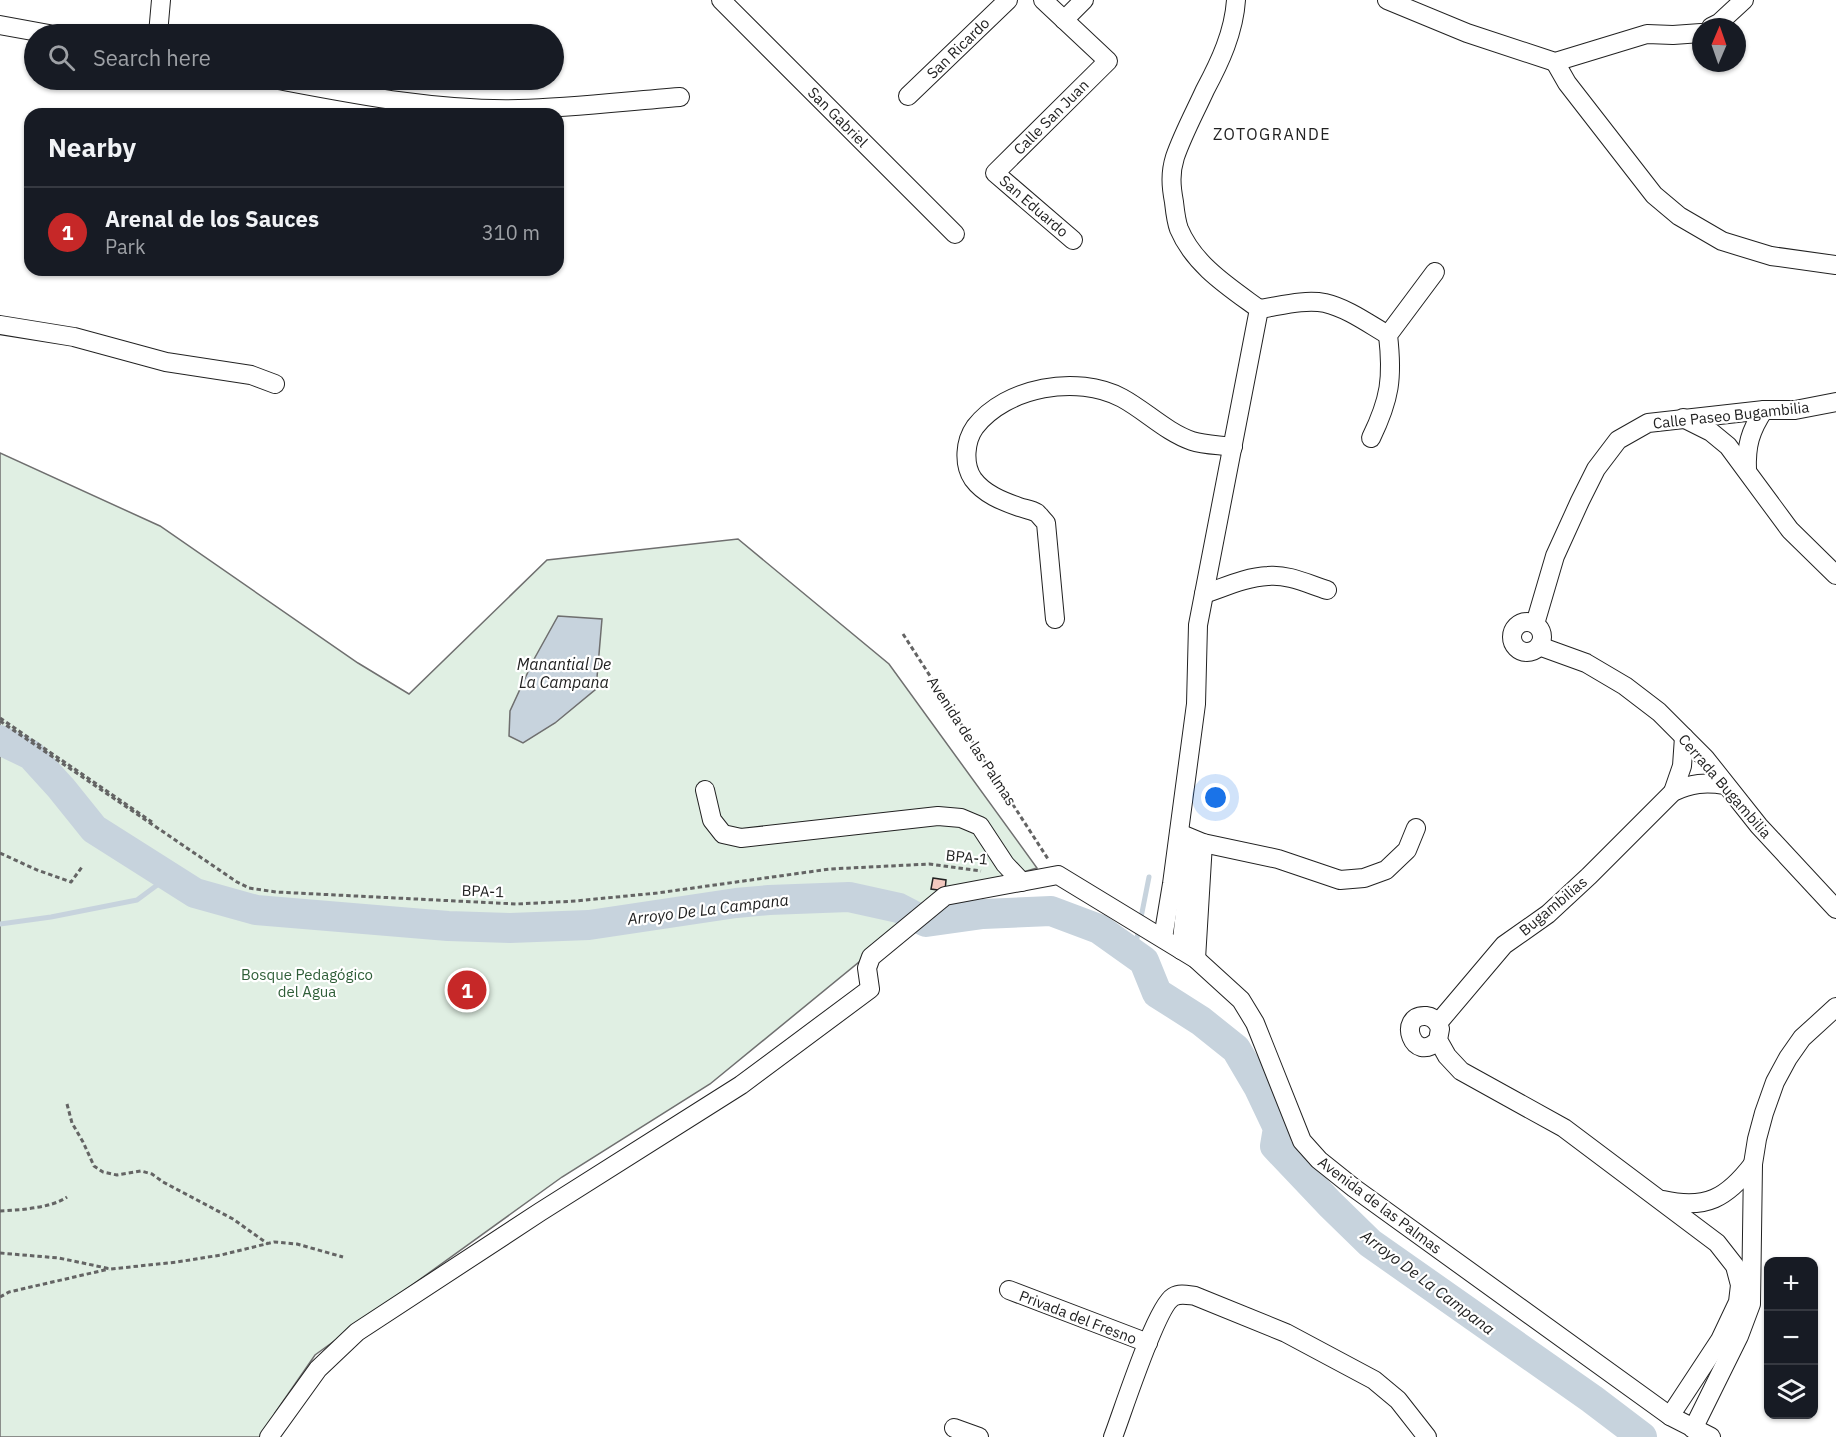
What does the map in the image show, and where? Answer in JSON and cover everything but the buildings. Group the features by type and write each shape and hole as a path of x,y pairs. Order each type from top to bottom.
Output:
{"street":[{"path":"159,24 161,0"},
{"name":"San Gabriel","path":"721,0 955,234"},
{"name":"San Ricardo","path":"908,96 1008,0"},
{"path":"1043,0 1064,20 1084,0"},
{"path":"1236,0 1229,38 1174,159 1170,181 1179,228 1191,250 1206,267 1259,309 1309,302 1325,303 1342,309 1388,335"},
{"path":"1387,0 1467,33 1555,62 1647,34 1692,34"},
{"path":"1724,18 1744,0"},
{"name":"Calle San Juan","path":"995,173 1108,61 1064,20"},
{"path":"0,25 24,29"},
{"path":"1555,62 1567,83 1654,195 1679,216 1722,241 1771,256 1836,265"},
{"path":"329,90 375,99 495,108"},
{"path":"532,108 680,97"},
{"name":"San Eduardo","path":"995,173 1072,240"},
{"path":"1371,438 1389,390 1392,366 1388,335 1435,272"},
{"path":"1189,954 1198,625 1259,309"},
{"path":"0,325 74,337 166,362 251,375 276,384"},
{"path":"1055,619 1046,523 1036,513 987,493 972,478 966,458 970,435 985,414 1009,400 1037,390 1063,387 1093,388 1120,397 1173,433 1194,442 1233,447"},
{"name":"Calle Paseo Bugambilia","path":"1535,624 1556,556 1596,469 1618,440 1648,423 1764,410 1796,410 1836,402"},
{"path":"1747,470 1747,447 1764,410"},
{"path":"1683,418 1720,438 1747,470 1790,530 1836,575"},
{"path":"1204,594 1247,580 1269,576 1289,578 1327,590"},
{"path":"1522,622 1535,624 1540,628 1542,634 1539,646 1535,650 1522,652 1516,648 1511,637 1513,630 1522,622"},
{"name":"Cerrada Bugambilia","path":"1539,646 1586,663 1625,686 1659,712 1705,758 1759,826 1836,909"},
{"name":"Bugambilias","path":"1673,792 1682,765 1684,737"},
{"name":"Bugambilias","path":"1658,1199 1564,1128 1461,1071 1447,1056 1438,1032 1504,945 1548,914 1673,792 1699,783 1725,785"},
{"path":"269,1437 318,1369 357,1332 540,1212 741,1085 870,989 867,968 871,957 945,896 1016,876 1005,864 980,826 960,818 938,816 741,838 723,834 712,820 705,790"},
{"path":"1192,839 1278,859 1340,880 1364,878 1386,870 1407,850 1416,828"},
{"path":"1156,934 1192,839"},
{"name":"Avenida de las Palmas","path":"1016,876 1058,874 1189,954 1241,1000 1254,1023 1302,1141 1319,1160 1353,1188 1670,1416 1711,1437"},
{"path":"1693,1429 1739,1336 1751,1304 1753,1164 1757,1139 1774,1082 1802,1038 1836,1007"},
{"path":"1658,1199 1693,1204 1715,1200 1737,1183 1753,1164"},
{"path":"1658,1199 1716,1244 1735,1266 1740,1285 1738,1302 1726,1329 1670,1416"},
{"name":"Privada del Fresno","path":"1009,1290 1148,1343"},
{"path":"1121,1435 1148,1343 1163,1308 1171,1298 1182,1294 1196,1296 1286,1333 1374,1380 1398,1400 1427,1437"},
{"path":"954,1428 979,1437"}],"path":[{"name":"Avenida de las Palmas","path":"903,633 1041,849"},
{"path":"0,719 249,887 515,903 652,892 832,868 930,863 1016,876"},
{"path":"0,853 71,882 82,867"},
{"path":"67,1104 72,1123 94,1167 117,1175 141,1172 152,1174 233,1219 268,1244"},
{"path":"0,1211 59,1203 67,1197"},
{"path":"0,1297 9,1292 111,1269 210,1257 268,1244 297,1244 343,1257"},
{"path":"0,1253 59,1258 111,1269"}],"green space":[{"name":"Bosque Pedagógico del Agua","path":"0,453 160,526 358,663 409,694 547,560 738,539 889,664 1037,868 941,895 710,1084 562,1177 315,1355 275,1413 263,1437 0,1437"}],"water":[{"name":"Manantial De La Campana","path":"558,616 602,619 596,689 555,723 523,743 509,736 510,711 533,661"}],"waterway":[{"name":"Arroyo De La Campana","path":"0,740 31,755 94,829 195,893 256,910 448,926 510,928 589,925 736,903 849,897 899,908 926,922 983,914 1051,911 1099,929 1144,961 1157,993 1201,1021 1236,1049 1259,1088 1278,1128 1275,1146 1370,1243 1592,1399 1642,1437"},
{"path":"0,924 51,917 137,900 168,877"},
{"path":"1134,953 1149,877"}],"place":[{"name":"Arenal de los Sauces","path":"467,990"}],"district":[{"name":"ZOTOGRANDE","path":"1272,134"}]}
